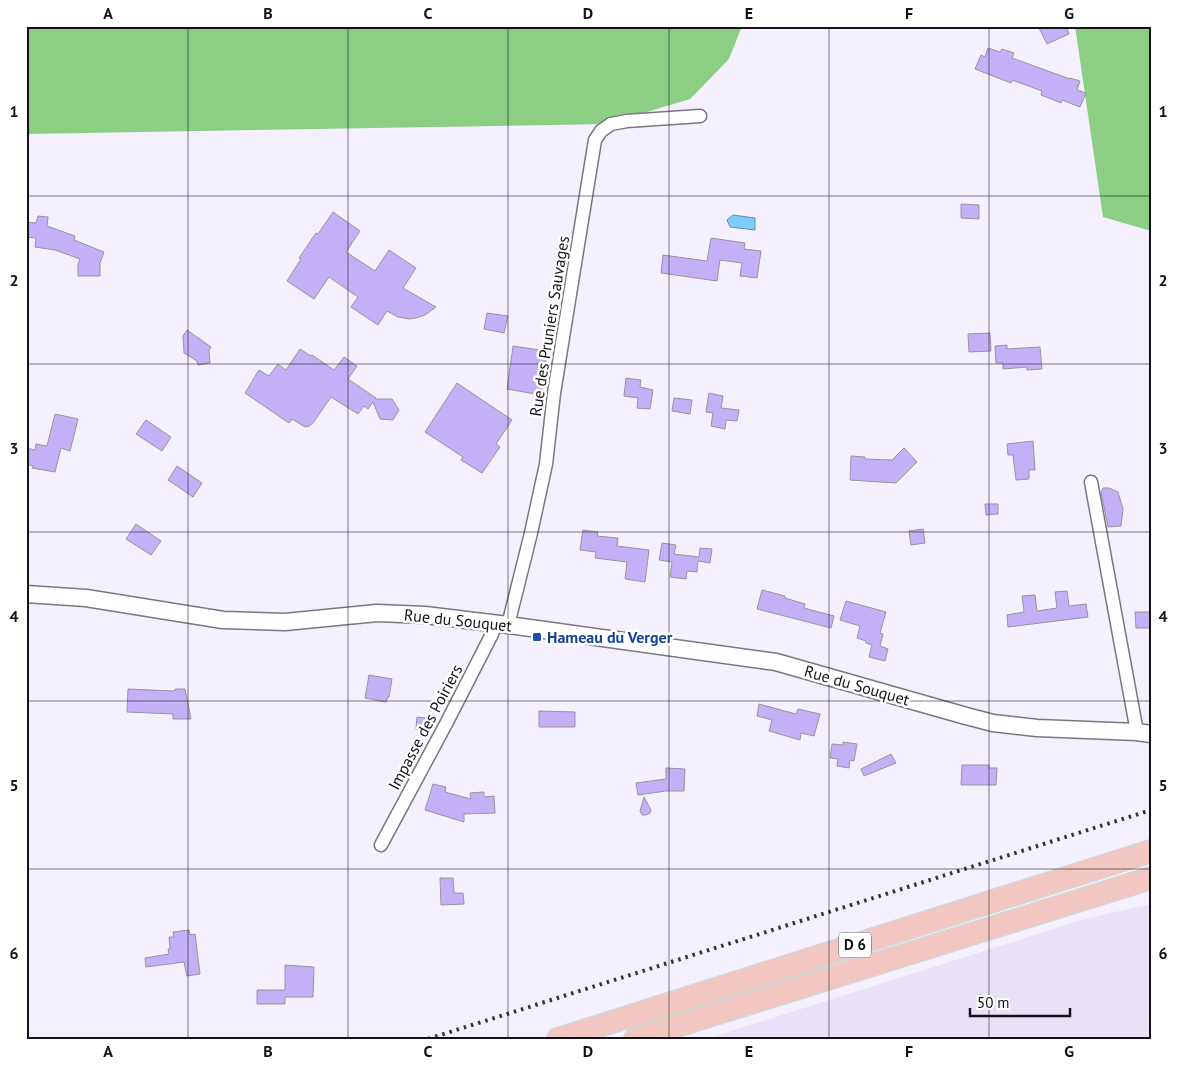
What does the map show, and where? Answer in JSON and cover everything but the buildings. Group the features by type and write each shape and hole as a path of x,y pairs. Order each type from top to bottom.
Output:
{"highway":[{"name":"D 6","path":"558,1039 1151,851"},
{"name":"D 6","path":"635,1039 1151,878"}],"street":[{"name":"Rue des Pruniers Sauvages","path":"501,624 531,533 546,464 554,394 596,140 601,132 611,124 626,121 700,116"},
{"path":"1091,482 1144,733"},
{"name":"Rue du Souquet","path":"26,594 86,598 223,620 285,622 377,613 501,624 776,662 993,723 1037,728 1144,733"},
{"name":"Impasse des Poiriers","path":"381,845 492,634 501,624"}],"shaded area":[{"path":"1151,904 1151,1039 706,1039 1088,918"}],"green space":[{"path":"26,26 742,26 729,59 690,99 607,124 26,134"},
{"path":"1075,26 1151,26 1151,231 1103,217"}],"water":[{"path":"733,215 755,218 755,230 730,227 727,220"}],"railway":[{"path":"428,1039 1151,810"}],"place":[{"name":"Hameau du Verger","path":"537,637"}]}
